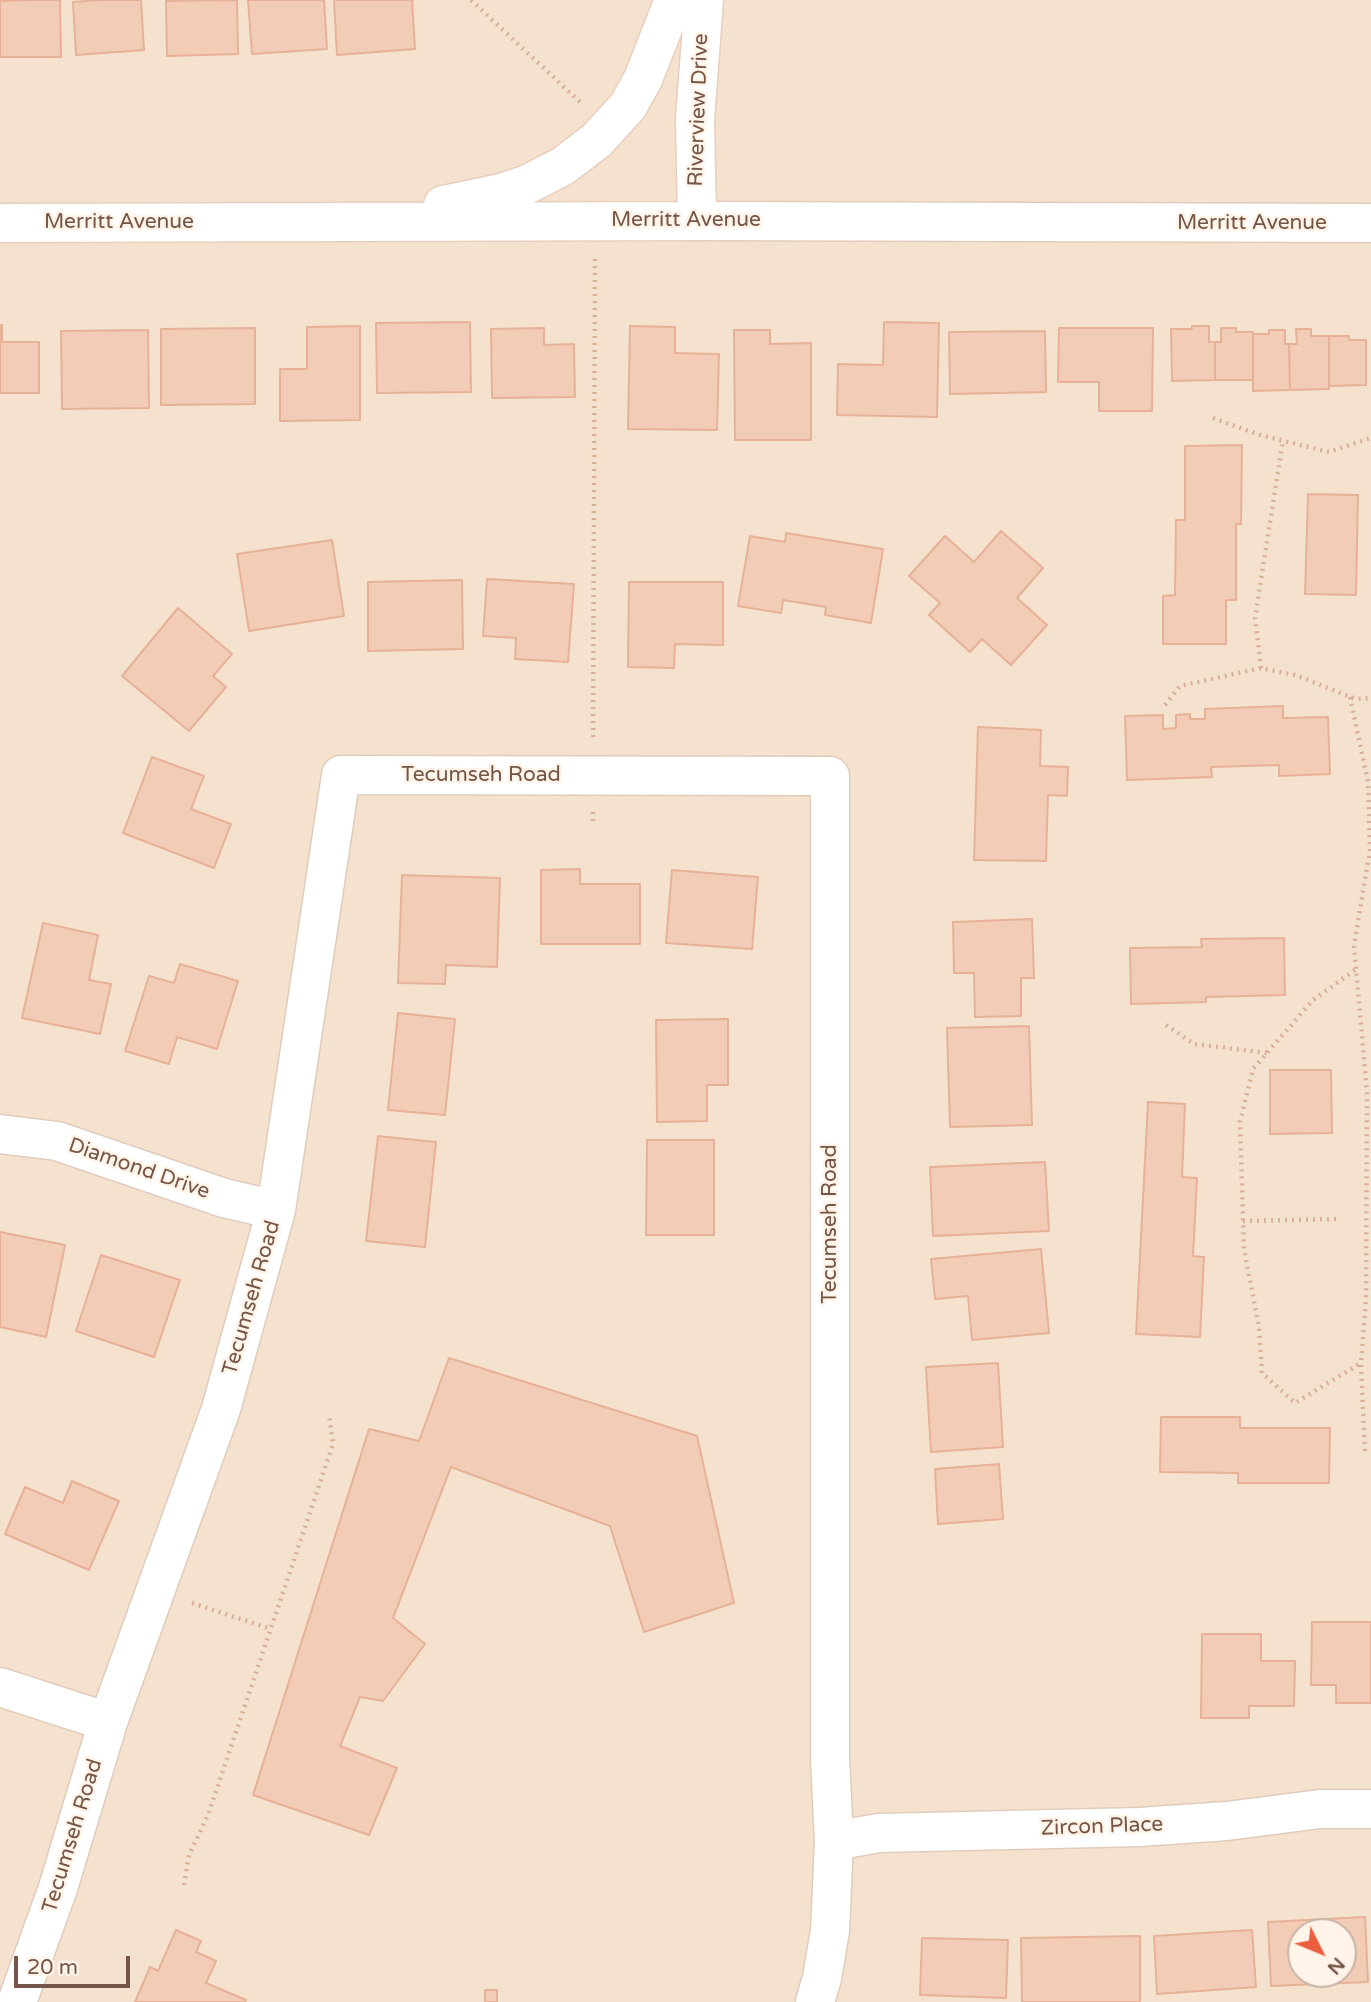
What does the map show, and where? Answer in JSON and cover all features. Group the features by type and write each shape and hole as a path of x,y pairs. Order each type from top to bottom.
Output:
{"street":[{"path":"377,222 412,211 501,193 528,184 563,166 597,140 628,106 643,79 674,0"},
{"name":"Riverview Drive","path":"696,220 695,120 704,0"},
{"name":"Merritt Avenue","path":"0,223 696,220 1371,223"},
{"name":"Tecumseh Road","path":"17,2002 58,1888 108,1722 221,1409 276,1210 341,775 831,776 830,1758 834,1841"},
{"name":"Diamond Drive","path":"0,1134 57,1141 224,1198 276,1210"},
{"path":"0,1688 108,1722"},
{"name":"Zircon Place","path":"834,1841 879,1833 1140,1827 1227,1821 1320,1809 1371,1809"},
{"path":"815,2002 830,1931 834,1841"}],"path":[{"path":"471,0 590,112 598,122 597,140"},
{"path":"593,825 594,221"},
{"path":"1213,418 1329,452 1371,438"},
{"path":"1261,668 1255,618 1283,440"},
{"path":"1165,705 1180,686 1261,668 1295,675 1350,697 1371,698"},
{"path":"1350,697 1368,782 1370,850 1354,946 1367,1092 1366,1300 1361,1363 1365,1454"},
{"path":"1356,969 1313,1000 1253,1069 1240,1122 1244,1249 1259,1327 1262,1373 1295,1403 1361,1363"},
{"path":"1166,1025 1194,1044 1267,1053"},
{"path":"1243,1221 1337,1219"},
{"path":"184,1885 189,1855 208,1815 333,1444 329,1414"},
{"path":"155,1591 271,1629"}],"shaded area":[{"path":"0,0 1371,0 1371,2002 0,2002"}],"building":[{"path":"60,0 61,57 0,57 0,1"},
{"path":"141,0 144,50 76,55 73,2"},
{"path":"237,0 238,54 167,56 166,1"},
{"path":"248,0 324,0 327,49 252,54"},
{"path":"334,0 412,0 415,49 337,55"},
{"path":"470,322 471,392 377,393 376,323"},
{"path":"884,322 939,323 937,417 837,415 838,364 883,365"},
{"path":"0,325 2,342 39,342 39,393 0,393"},
{"path":"360,326 360,420 280,421 280,369 307,369 307,327"},
{"path":"630,326 675,327 675,353 719,354 717,430 628,429"},
{"path":"1192,326 1209,326 1209,342 1215,342 1215,380 1172,381 1171,329 1192,329"},
{"path":"255,328 255,404 161,405 161,329"},
{"path":"544,328 544,345 574,344 575,397 492,398 491,329"},
{"path":"1059,328 1153,328 1152,411 1099,411 1099,382 1058,382"},
{"path":"1221,328 1236,328 1236,332 1253,332 1253,380 1215,380 1215,342 1221,342"},
{"path":"1296,329 1311,329 1311,336 1329,336 1329,389 1290,390 1289,344 1297,344"},
{"path":"148,330 149,408 62,409 61,331"},
{"path":"734,330 770,330 770,344 811,343 811,440 735,440"},
{"path":"1269,330 1285,330 1285,344 1289,344 1290,390 1253,391 1253,334 1269,334"},
{"path":"1045,331 1046,392 950,394 949,332"},
{"path":"1329,336 1349,336 1349,340 1366,340 1366,385 1329,386"},
{"path":"1242,445 1241,524 1236,524 1236,600 1226,600 1226,644 1163,644 1163,596 1175,595 1176,520 1185,520 1185,446"},
{"path":"1308,494 1358,495 1356,595 1305,594"},
{"path":"1001,531 1043,568 1017,598 1047,625 1011,665 982,639 970,652 929,615 940,603 909,576 945,536 974,562"},
{"path":"786,533 883,549 871,623 825,615 826,607 783,600 781,613 738,606 750,536 785,542"},
{"path":"332,540 344,616 249,631 237,554"},
{"path":"487,579 574,584 568,662 515,659 516,638 483,636"},
{"path":"462,580 463,649 368,651 368,582"},
{"path":"629,582 723,582 723,645 675,644 674,668 628,667"},
{"path":"178,608 232,654 213,676 226,687 189,731 122,676"},
{"path":"1283,706 1283,718 1328,717 1330,774 1279,776 1279,765 1211,767 1212,777 1127,780 1125,716 1163,715 1163,729 1176,728 1176,715 1190,714 1190,719 1205,719 1205,709"},
{"path":"978,727 1041,730 1040,766 1068,767 1067,796 1048,795 1046,861 974,860"},
{"path":"152,757 204,776 191,809 231,824 214,868 123,833"},
{"path":"580,869 580,884 640,884 640,944 541,944 541,870"},
{"path":"672,870 758,877 752,949 666,943"},
{"path":"402,875 500,878 497,967 446,965 445,984 398,983"},
{"path":"1032,919 1034,978 1021,978 1021,1016 975,1017 974,973 954,973 953,922"},
{"path":"43,923 98,935 89,980 111,984 100,1034 22,1018"},
{"path":"1284,938 1285,995 1206,997 1206,1002 1131,1004 1130,948 1202,947 1201,939"},
{"path":"180,964 238,981 217,1049 177,1037 169,1064 125,1051 149,976 174,983"},
{"path":"398,1013 455,1019 445,1115 388,1110"},
{"path":"728,1019 728,1085 707,1085 707,1121 657,1122 656,1020"},
{"path":"1029,1026 1032,1125 950,1127 947,1028"},
{"path":"1270,1070 1331,1070 1332,1133 1270,1134"},
{"path":"1148,1102 1185,1104 1182,1177 1197,1178 1193,1256 1204,1257 1200,1337 1136,1334"},
{"path":"378,1136 436,1142 425,1247 366,1241"},
{"path":"647,1140 714,1140 714,1235 646,1235"},
{"path":"1045,1162 1049,1231 933,1236 930,1167"},
{"path":"0,1232 65,1245 46,1337 0,1327"},
{"path":"1041,1249 1049,1333 972,1340 968,1296 935,1299 931,1259"},
{"path":"101,1255 180,1280 154,1357 76,1331"},
{"path":"449,1358 697,1436 734,1603 644,1632 610,1526 451,1467 393,1618 425,1644 383,1701 360,1697 340,1746 397,1768 369,1835 253,1795 369,1429 419,1441"},
{"path":"998,1363 1003,1447 931,1452 926,1367"},
{"path":"1161,1417 1240,1417 1240,1428 1330,1428 1329,1483 1238,1483 1238,1473 1160,1472"},
{"path":"999,1464 1003,1519 938,1524 935,1469"},
{"path":"72,1481 119,1501 89,1570 5,1534 25,1487 63,1503"},
{"path":"1312,1622 1371,1622 1371,1703 1336,1703 1336,1685 1311,1685"},
{"path":"1202,1634 1261,1634 1261,1661 1295,1661 1294,1706 1249,1706 1249,1718 1201,1718"},
{"path":"1365,1917 1368,1982 1357,1982 1357,1918 1346,1918"},
{"path":"1287,1921 1287,1985 1271,1986 1268,1922"},
{"path":"176,1930 201,1941 196,1952 216,1961 206,1983 246,2000 245,2002 135,2002 150,1967 158,1971"},
{"path":"1252,1930 1256,1987 1157,1994 1154,1936"},
{"path":"1140,1936 1140,2002 1022,2002 1021,1938"},
{"path":"922,1938 1008,1940 1006,1998 920,1995"},
{"path":"485,1990 497,1990 497,2002 485,2002"}]}
